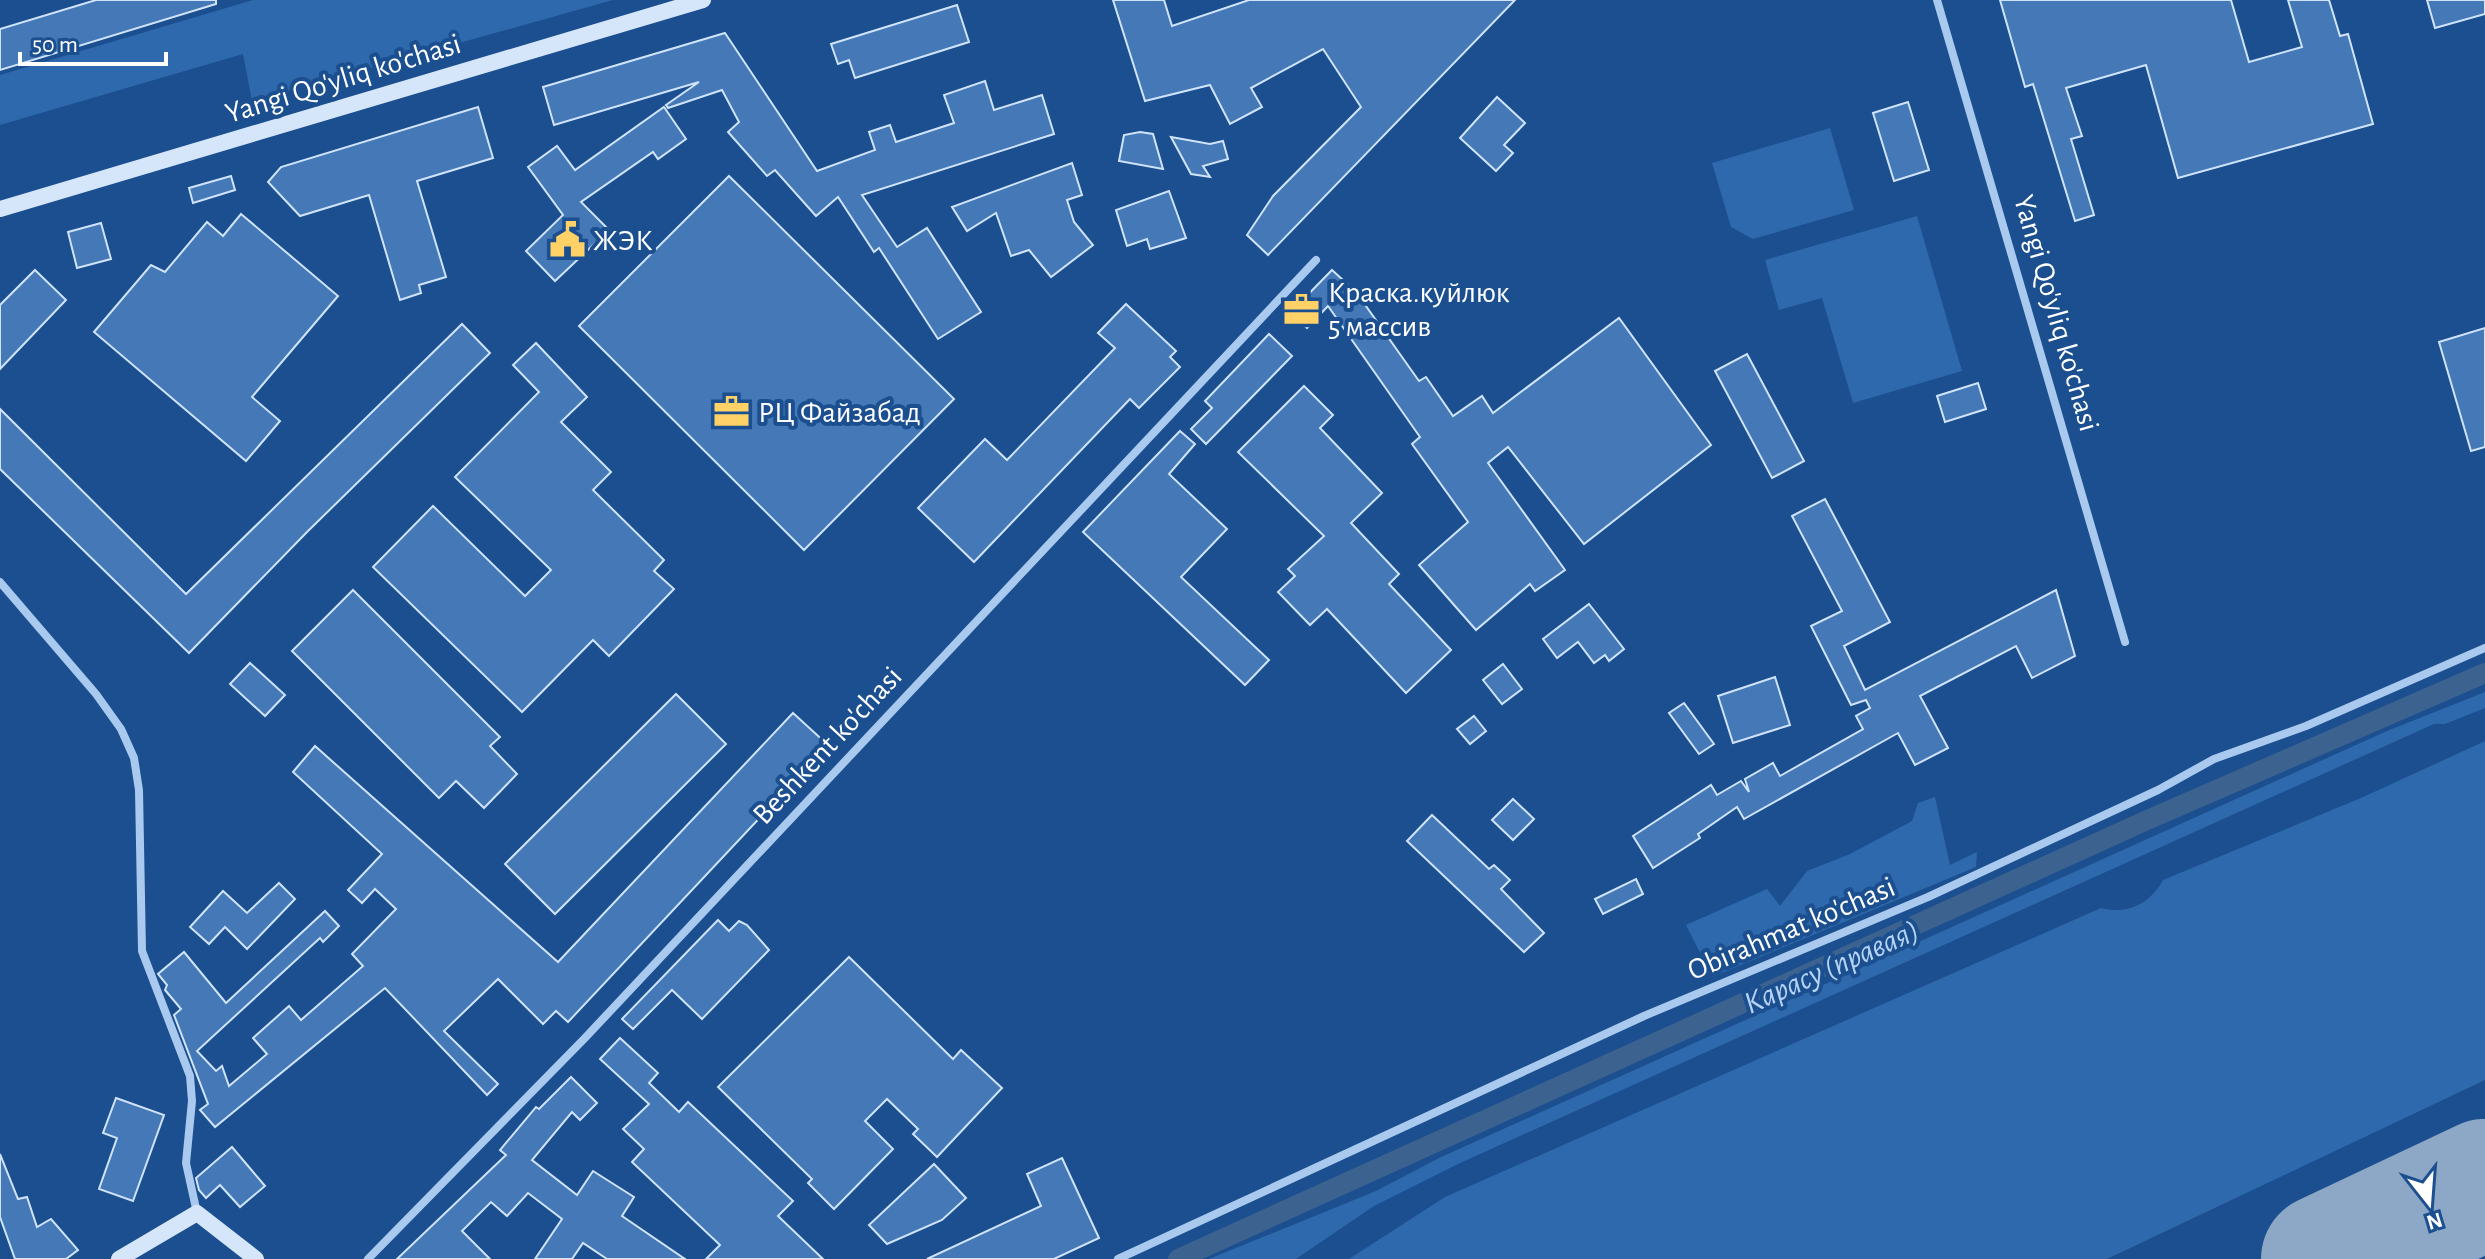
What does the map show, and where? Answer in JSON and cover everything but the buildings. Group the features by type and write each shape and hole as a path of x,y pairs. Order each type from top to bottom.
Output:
{"street":[{"name":"Yangi Qo'yliq ko'chasi","path":"0,209 703,0"},
{"name":"Yangi Qo'yliq ko'chasi","path":"1937,0 2125,642"},
{"name":"Beshkent ko'chasi","path":"368,1259 584,1039 1316,260"},
{"path":"0,582 96,694 121,729 134,758 139,790 142,951 190,1076 192,1101 186,1163 197,1213 256,1259"},
{"name":"Obirahmat ko'chasi","path":"1118,1259 1644,1016 1928,897 2158,790 2214,759 2306,726 2485,648"},
{"path":"119,1259 197,1213"}],"shaded area":[{"path":"253,0 613,0 252,101 243,54 0,125 0,75"},
{"path":"1830,128 1854,210 1753,239 1731,227 1712,163"},
{"path":"1917,216 1962,371 1853,403 1822,298 1779,310 1765,260"},
{"path":"2485,692 2485,708 2445,724 2434,724 1458,1164 1374,1206 1296,1259 1209,1259 1376,1191 1439,1158 2387,731"},
{"path":"2485,741 2485,1080 2107,1259 1349,1259 1445,1197 2101,908 2120,910 2137,906 2163,880 2361,798"},
{"path":"1935,797 1950,865 1977,852 1976,867 1712,977 1686,925 1767,889 1780,906 1807,871 1850,854 1912,821 1918,803"}],"waterway":[{"name":"Карасу (правая)","path":"1178,1259 2145,821 2485,673"}],"runway":[{"path":"2326,1259 2485,1184"}],"place":[{"name":"ЖЭК","path":"567,240"},
{"name":"Краска.куйлюк 5 массив","path":"1302,309"},
{"name":"РЦ Файзабад","path":"732,412"}]}
